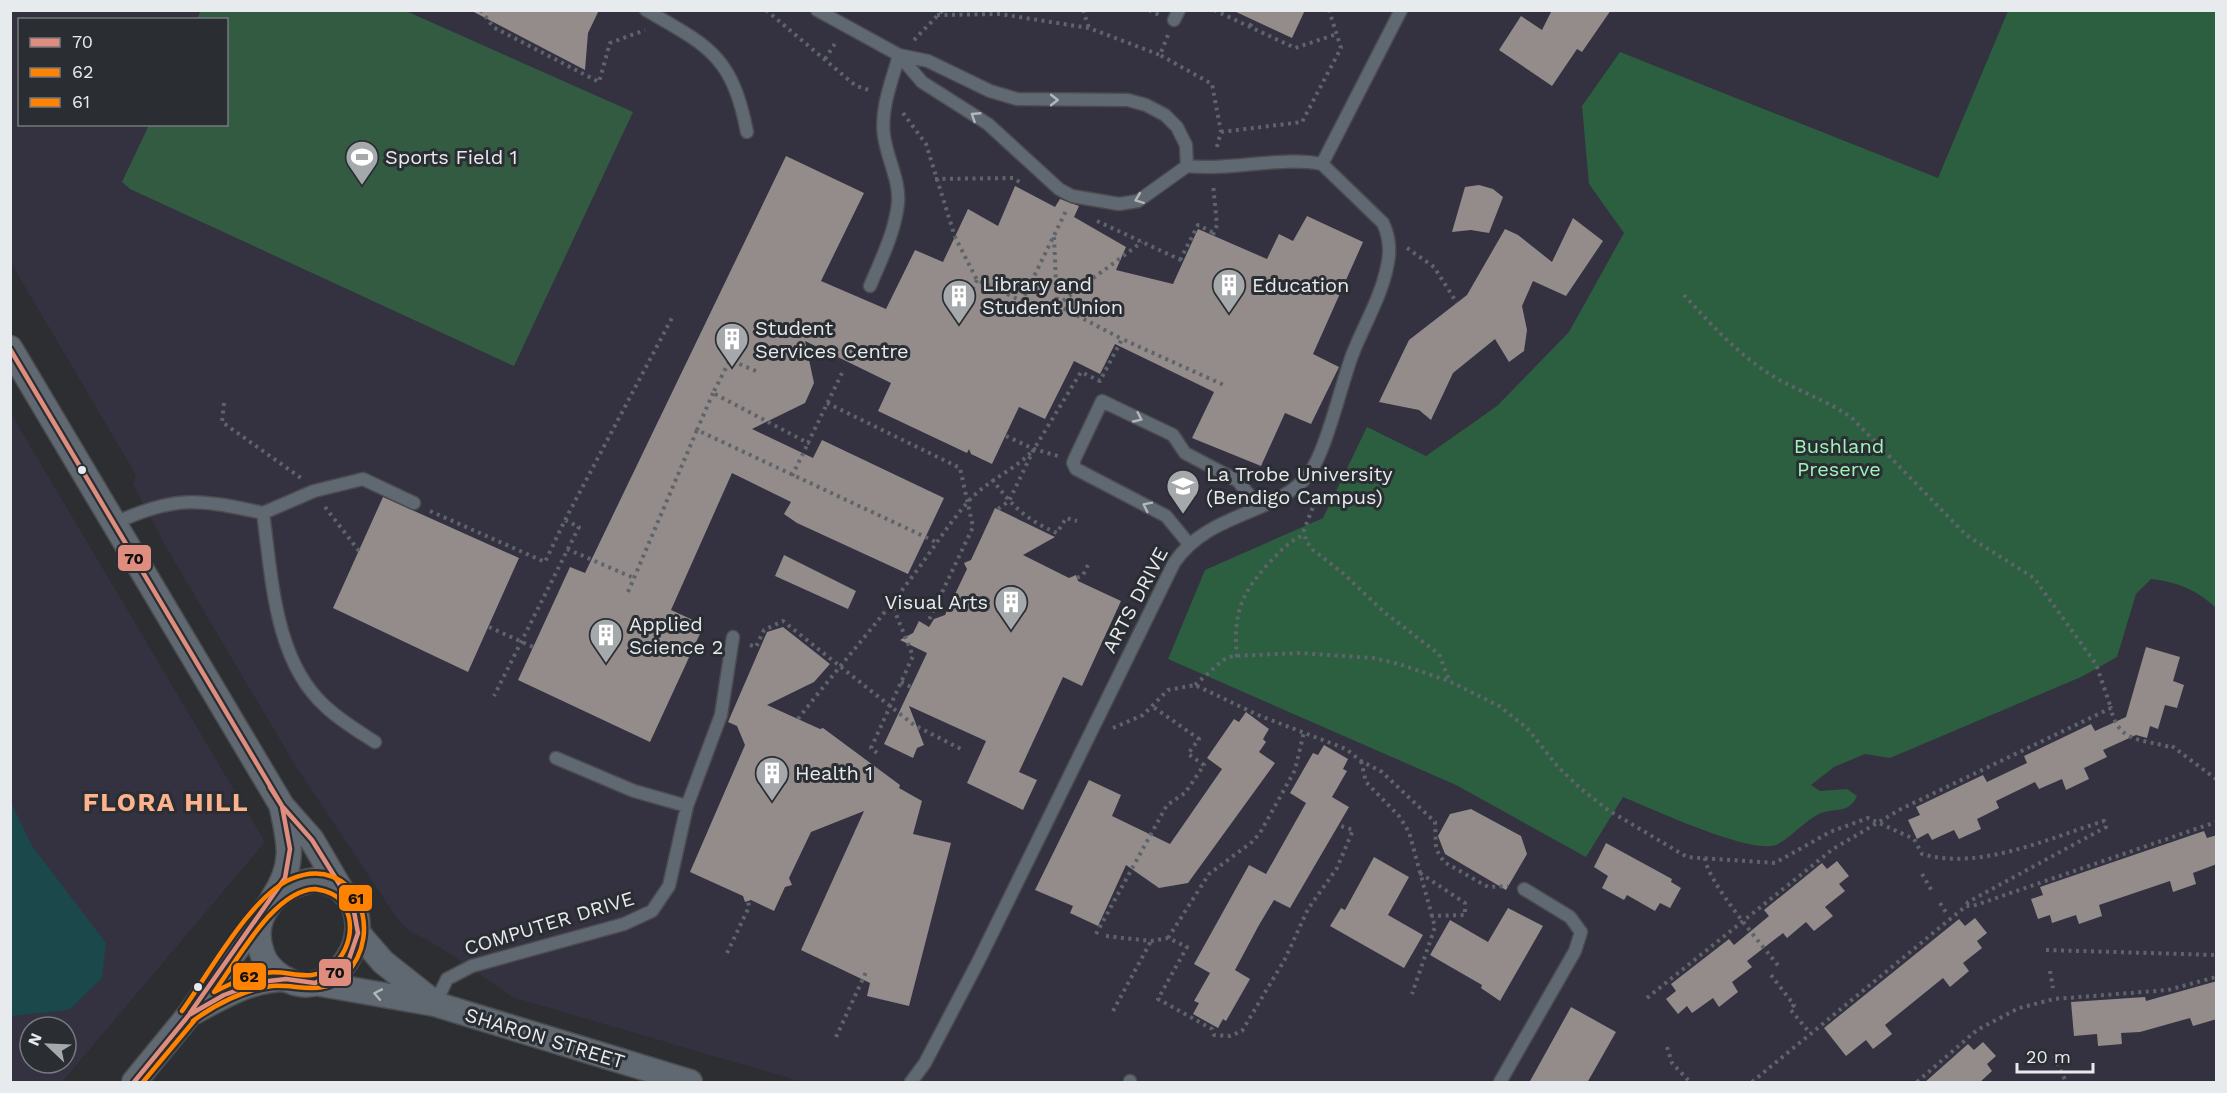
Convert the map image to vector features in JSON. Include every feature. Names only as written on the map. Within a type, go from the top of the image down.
[{"type":"street","points":[[10,348],[282,806],[312,840],[353,906],[358,933],[349,959],[340,970],[315,983],[300,983],[286,979],[273,971],[264,959],[259,944],[258,929],[267,908],[296,884],[316,880],[340,888]]},
{"type":"street","points":[[134,1083],[189,1015],[280,888],[289,863],[290,849],[282,806]]},
{"type":"street","name":"SHARON STREET","points":[[358,933],[383,962],[435,1004]]},
{"type":"street","points":[[189,1015],[224,995],[260,982],[286,979]]},
{"type":"street","name":"SHARON STREET","points":[[315,983],[435,1004],[690,1083]]},
{"type":"lane","points":[[817,10],[899,56],[922,82],[988,124],[1059,189],[1072,196],[1119,204],[1138,201],[1187,166],[1212,169],[1301,162],[1322,164],[1374,212],[1389,235]]},
{"type":"lane","points":[[646,11],[694,38],[724,66],[741,102],[747,132]]},
{"type":"lane","points":[[1322,164],[1398,12]]},
{"type":"lane","points":[[899,56],[928,61],[972,84],[1017,99],[1128,100],[1146,105],[1165,115],[1177,128],[1186,145],[1187,166]]},
{"type":"lane","points":[[870,286],[890,236],[898,203],[897,187],[884,135],[884,119],[899,56]]},
{"type":"lane","name":"ARTS DRIVE","points":[[911,1083],[926,1063],[978,962],[1174,562],[1189,544],[1223,522],[1258,506],[1306,478],[1322,450],[1341,384],[1383,282],[1390,253],[1389,235]]},
{"type":"lane","points":[[1189,544],[1167,516],[1076,469],[1073,463],[1102,401],[1168,432],[1185,453],[1238,481],[1258,506]]},
{"type":"lane","points":[[115,523],[158,505],[188,501],[213,502],[263,513],[314,491],[363,479],[414,503]]},
{"type":"lane","points":[[263,513],[279,615],[292,659],[312,692],[325,707],[375,742]]},
{"type":"lane","name":"COMPUTER DRIVE","points":[[435,1004],[447,979],[472,966],[624,924],[652,911],[666,894],[673,874],[687,806],[721,715],[733,637]]},
{"type":"lane","points":[[556,758],[634,791],[687,806]]},
{"type":"lane","points":[[1500,1083],[1575,951],[1581,932],[1570,917],[1524,889]]},
{"type":"path","points":[[482,10],[493,27],[599,82],[610,43],[651,28],[646,11]]},
{"type":"path","points":[[899,56],[943,10]]},
{"type":"path","points":[[1023,17],[1024,10]]},
{"type":"path","points":[[1083,10],[1089,28]]},
{"type":"path","points":[[1214,10],[1295,48],[1336,34]]},
{"type":"path","points":[[1221,132],[1302,122],[1341,48],[1329,10]]},
{"type":"path","points":[[937,15],[1000,14],[1089,28],[1160,55],[1212,84],[1221,132],[1212,169],[1217,225],[1213,234],[1198,225],[1182,260],[1090,217]]},
{"type":"path","points":[[1160,55],[1176,15]]},
{"type":"path","points":[[1250,26],[1252,20]]},
{"type":"path","points":[[935,179],[1013,178],[1031,188]]},
{"type":"path","points":[[955,237],[977,280],[1022,301],[1068,207],[1074,210]]},
{"type":"path","points":[[1389,235],[1434,267],[1457,303]]},
{"type":"path","points":[[1054,236],[1057,305]]},
{"type":"path","points":[[1057,305],[1142,242]]},
{"type":"path","points":[[943,300],[963,310],[977,280]]},
{"type":"path","points":[[1684,295],[1718,331],[1762,370],[1852,418],[1954,524],[2034,578],[2096,664],[2111,708],[2114,725],[2125,735],[2171,747],[2217,779]]},
{"type":"path","points":[[1057,305],[1122,339]]},
{"type":"path","points":[[414,503],[545,562],[673,316]]},
{"type":"path","points":[[628,592],[713,393],[730,360],[756,371]]},
{"type":"path","points":[[792,476],[842,374]]},
{"type":"path","points":[[713,393],[808,443]]},
{"type":"path","points":[[224,403],[222,422],[307,483],[358,551]]},
{"type":"path","points":[[827,403],[960,468],[973,527],[928,622]]},
{"type":"path","points":[[697,430],[936,542]]},
{"type":"path","points":[[1006,436],[1034,449],[1060,457]]},
{"type":"path","points":[[798,719],[968,502],[992,479],[1025,459],[1034,449]]},
{"type":"path","points":[[1237,657],[1238,611],[1248,588],[1280,550],[1304,535],[1320,487],[1306,478]]},
{"type":"path","points":[[992,479],[1024,517],[1057,533],[1066,518],[1077,521]]},
{"type":"path","points":[[998,509],[1010,501]]},
{"type":"path","points":[[494,696],[579,526],[565,520]]},
{"type":"path","points":[[1304,535],[1319,558],[1337,567],[1385,613],[1439,654],[1449,681]]},
{"type":"path","points":[[567,549],[634,578]]},
{"type":"path","points":[[1077,578],[1083,575],[1088,565]]},
{"type":"path","points":[[891,602],[913,656]]},
{"type":"path","points":[[733,637],[756,647],[764,630],[775,627],[783,621],[914,724],[961,748]]},
{"type":"path","points":[[489,627],[533,647]]},
{"type":"path","points":[[877,753],[871,748],[916,649]]},
{"type":"path","points":[[1096,720],[1115,729],[1143,716],[1168,690],[1195,685],[1223,660],[1237,657],[1299,654],[1373,658],[1449,681],[1516,718],[1568,778],[1608,810],[1687,857],[1775,863],[1830,832],[1868,819],[1914,839],[1922,854],[1946,860],[1981,858],[2104,821],[2106,827],[1968,902],[1752,1083]]},
{"type":"path","points":[[902,682],[911,687]]},
{"type":"path","points":[[1195,685],[1258,715],[1346,749],[1360,762],[1383,772],[1430,817],[1434,822],[1436,849],[1443,862],[1488,887],[1516,885],[1524,889]]},
{"type":"path","points":[[1096,934],[1167,805],[1185,793],[1204,765],[1188,754],[1199,739],[1152,706]]},
{"type":"path","points":[[1647,998],[1833,849],[1876,822],[2111,708]]},
{"type":"path","points":[[1168,938],[1209,874],[1252,842],[1260,833],[1295,770],[1304,732]]},
{"type":"path","points":[[1360,762],[1366,782],[1404,824],[1435,927],[1412,994]]},
{"type":"path","points":[[1966,906],[1973,906],[2217,822]]},
{"type":"path","points":[[1106,936],[1151,941],[1168,938],[1187,947],[1158,999],[1212,1029],[1214,1035],[1230,1036],[1242,1031],[1285,959],[1308,909],[1345,853],[1353,830],[1338,825]]},
{"type":"path","points":[[1706,858],[1707,868],[1780,968]]},
{"type":"path","points":[[1419,873],[1466,903],[1465,915],[1431,916]]},
{"type":"path","points":[[1922,874],[1932,891]]},
{"type":"path","points":[[727,953],[749,907],[748,901]]},
{"type":"path","points":[[1940,903],[1947,914]]},
{"type":"path","points":[[1113,1011],[1151,941]]},
{"type":"path","points":[[2046,950],[2217,955]]},
{"type":"path","points":[[836,1037],[867,970]]},
{"type":"path","points":[[2050,971],[2053,988]]},
{"type":"path","points":[[1771,975],[1794,1005],[1790,1009],[1810,1033]]},
{"type":"path","points":[[1917,1083],[1977,1030],[2019,1008],[2054,999],[2168,990],[2217,977]]},
{"type":"path","points":[[1667,1047],[1672,1063],[1690,1083]]},
{"type":"path","points":[[2054,1056],[2066,1083]]},
{"type":"shaded area","name":"La Trobe University (Bendigo Campus)","points":[[10,11],[2216,11],[2216,1082],[802,1082],[512,997],[449,953],[409,930],[398,920],[292,760],[166,547],[133,484],[136,475],[11,263]]},
{"type":"shaded area","points":[[10,412],[265,842],[78,1063],[78,1015],[18,1015],[18,1075],[68,1075],[62,1082],[11,1082]]},
{"type":"green space","name":"Sports Field 1","points":[[201,10],[406,11],[633,112],[514,366],[130,189],[122,182],[149,126],[228,126],[228,18],[197,18]]},
{"type":"green space","name":"Bushland Preserve","points":[[2008,11],[2216,11],[2216,608],[2202,596],[2186,588],[2170,582],[2151,579],[2136,594],[2117,657],[2081,677],[1890,758],[1865,754],[1834,767],[1811,785],[1820,791],[1847,789],[1857,796],[1854,802],[1845,808],[1819,814],[1778,844],[1766,846],[1748,844],[1726,838],[1623,797],[1586,857],[1456,785],[1168,659],[1205,570],[1323,518],[1367,427],[1426,456],[1497,406],[1569,332],[1624,233],[1589,184],[1582,106],[1620,52],[1938,178]]},
{"type":"water","points":[[10,800],[32,846],[106,943],[102,978],[69,1010],[11,1016]]},
{"type":"building","points":[[470,10],[599,10],[588,33],[585,70]]},
{"type":"building","points":[[1232,10],[1305,10],[1292,38]]},
{"type":"building","points":[[1552,10],[1611,10],[1582,52],[1577,49],[1552,86],[1499,50],[1521,16],[1542,30]]},
{"type":"building","points":[[786,156],[864,193],[821,281],[886,309],[915,250],[943,262],[968,209],[998,226],[1015,186],[1055,207],[1060,199],[1079,206],[1074,217],[1126,247],[1116,270],[1173,284],[1198,229],[1267,259],[1279,234],[1293,241],[1307,216],[1363,242],[1313,354],[1339,367],[1311,424],[1285,413],[1261,466],[1192,438],[1214,392],[1115,344],[1100,374],[1074,361],[1045,419],[1019,407],[992,464],[971,454],[969,449],[967,453],[878,411],[891,383],[805,341],[814,383],[805,403],[752,429],[813,458],[822,440],[944,498],[908,574],[797,523],[784,514],[791,502],[732,473],[671,610],[704,625],[650,742],[518,680],[570,567],[585,573]]},
{"type":"building","points":[[1479,185],[1493,189],[1503,197],[1489,233],[1471,230],[1452,232],[1465,187]]},
{"type":"building","points":[[1573,218],[1603,241],[1566,296],[1533,281],[1522,306],[1527,330],[1524,351],[1509,362],[1495,339],[1453,373],[1431,420],[1419,410],[1379,402],[1409,340],[1467,295],[1505,229],[1518,235],[1552,262]]},
{"type":"building","points":[[383,497],[519,558],[468,672],[333,608]]},
{"type":"building","name":"Visual Arts","points":[[995,508],[1055,537],[1023,555],[1069,578],[1076,575],[1078,581],[1121,601],[1082,686],[1063,677],[1019,772],[1037,780],[1023,810],[967,783],[986,741],[909,706],[924,745],[917,748],[913,758],[884,744],[927,653],[900,640],[913,633],[919,621],[929,627],[934,619],[945,615],[967,569],[964,563],[971,560]]},
{"type":"building","points":[[784,555],[856,591],[848,609],[775,576]]},
{"type":"building","points":[[783,627],[830,664],[814,682],[767,705],[820,729],[823,728],[900,785],[899,788],[922,801],[913,834],[951,843],[909,1006],[867,996],[870,983],[801,950],[864,811],[811,832],[789,878],[792,885],[785,887],[774,911],[751,900],[745,902],[743,896],[690,872],[745,745],[737,726],[728,722],[767,632]]},
{"type":"building","points":[[2146,647],[2180,657],[2173,681],[2184,685],[2177,708],[2165,705],[2158,729],[2150,726],[2147,738],[2136,735],[2103,750],[2107,757],[2084,768],[2089,779],[2066,790],[2062,779],[2039,789],[2035,782],[1996,801],[1999,808],[1977,819],[1981,829],[1959,839],[1954,830],[1932,840],[1928,833],[1917,839],[1908,820],[1920,815],[1916,807],[1983,775],[1987,782],[2027,763],[2024,756],[2091,724],[2095,731],[2126,717]]},
{"type":"building","points":[[1246,712],[1269,729],[1263,739],[1266,742],[1259,752],[1275,763],[1188,883],[1159,888],[1126,865],[1098,926],[1070,913],[1073,906],[1035,890],[1089,780],[1121,795],[1112,816],[1170,844],[1222,769],[1207,758],[1234,719],[1239,722]]},
{"type":"building","points":[[1324,745],[1348,759],[1343,769],[1347,771],[1332,797],[1349,807],[1290,908],[1274,900],[1259,925],[1235,970],[1250,979],[1226,1021],[1223,1019],[1218,1028],[1193,1014],[1199,1003],[1194,1001],[1210,973],[1194,964],[1249,865],[1266,874],[1306,803],[1290,793],[1313,753],[1318,755]]},
{"type":"building","points":[[1471,809],[1521,836],[1527,854],[1506,890],[1445,854],[1438,836],[1450,814]]},
{"type":"building","points":[[2204,831],[2207,838],[2217,835],[2217,864],[2193,873],[2196,884],[2173,892],[2170,881],[2099,905],[2102,916],[2079,924],[2076,915],[2052,923],[2050,915],[2038,919],[2031,899],[2043,895],[2040,887]]},
{"type":"building","points":[[1606,843],[1672,879],[1671,882],[1681,888],[1670,908],[1660,903],[1655,911],[1627,895],[1624,900],[1602,888],[1608,876],[1594,867]]},
{"type":"building","points":[[1374,857],[1409,877],[1388,915],[1423,935],[1404,968],[1330,926],[1341,908],[1345,910]]},
{"type":"building","points":[[1837,861],[1849,876],[1839,884],[1845,891],[1825,907],[1833,916],[1814,931],[1806,922],[1787,938],[1783,933],[1747,961],[1752,967],[1732,982],[1738,992],[1719,1007],[1713,998],[1692,1013],[1687,1006],[1678,1014],[1666,999],[1676,991],[1671,984],[1729,939],[1734,945],[1769,916],[1764,910],[1822,863],[1827,869]]},
{"type":"building","points":[[1508,908],[1543,926],[1500,1001],[1481,988],[1482,985],[1430,955],[1450,920],[1488,942]]},
{"type":"building","points":[[1975,918],[1987,933],[1977,941],[1982,948],[1963,963],[1969,971],[1950,987],[1943,978],[1885,1025],[1892,1034],[1873,1049],[1866,1040],[1846,1056],[1824,1028],[1959,919],[1965,926]]},
{"type":"building","points":[[2217,981],[2217,1019],[2193,1026],[2190,1018],[2140,1032],[2121,1033],[2122,1044],[2098,1046],[2097,1034],[2074,1036],[2071,1002],[2145,997],[2146,1001]]},
{"type":"building","points":[[1571,1007],[1616,1032],[1587,1083],[1529,1083]]},
{"type":"building","points":[[1983,1042],[1996,1056],[1987,1064],[1992,1071],[1979,1083],[1924,1083],[1968,1044],[1974,1050]]},
{"type":"transit line","name":"70","points":[[10,349],[282,806],[312,840],[353,906],[358,933],[349,959],[340,970],[315,983],[286,979],[260,982],[224,995],[189,1015],[134,1082]]},
{"type":"transit line","name":"70","points":[[190,1013],[285,878],[290,849],[282,806],[270,787]]},
{"type":"transit line","name":"61","points":[[182,1011],[231,938],[276,888],[291,879],[313,874],[332,877],[347,886],[358,901],[363,919],[363,938],[357,958],[345,975],[337,982],[320,988],[272,986],[251,990],[210,1009],[193,1021]]},
{"type":"transit line","name":"62","points":[[315,889],[329,892],[336,897],[343,903],[349,917],[349,939],[339,959],[323,972],[312,975],[277,972],[259,974],[239,980],[214,992],[245,946],[271,914],[285,901],[300,892],[315,889]]},
{"type":"transit line","name":"62","points":[[143,1082],[194,1021]]},
{"type":"place","name":"Sports Field 1","points":[[362,186]]},
{"type":"place","name":"Education","points":[[1229,314]]},
{"type":"place","name":"Library and Student Union","points":[[959,325]]},
{"type":"place","name":"Student Services Centre","points":[[732,368]]},
{"type":"place","name":"La Trobe University (Bendigo Campus)","points":[[1183,515]]},
{"type":"place","name":"Visual Arts","points":[[1011,631]]},
{"type":"place","name":"Applied Science 2","points":[[606,664]]},
{"type":"place","name":"Health 1","points":[[772,802]]},
{"type":"district","name":"FLORA HILL","points":[[166,802]]}]
